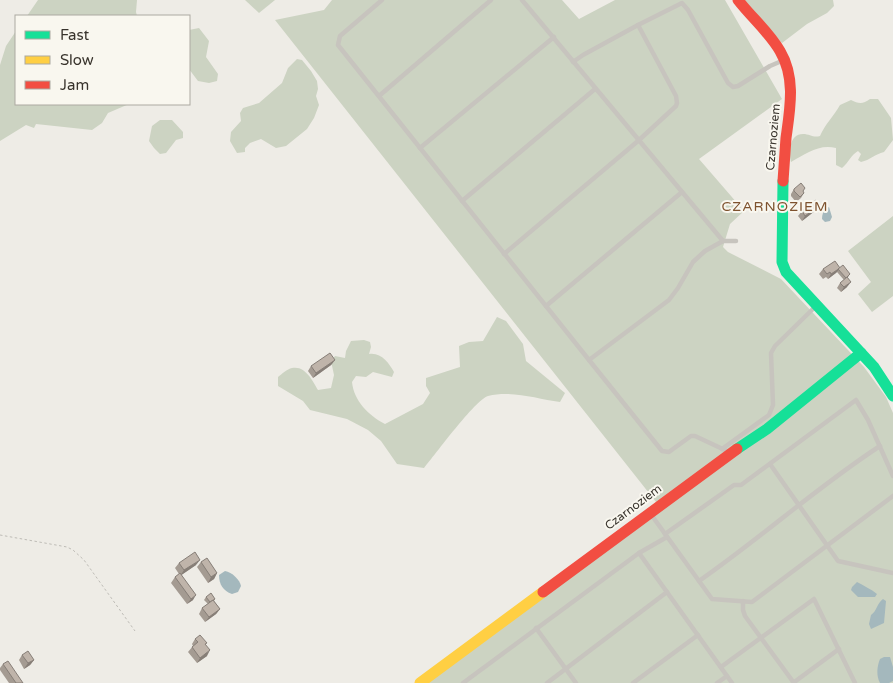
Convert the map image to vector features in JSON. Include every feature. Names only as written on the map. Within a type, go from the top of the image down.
[{"type":"street","name":"Czarnoziem","points":[[738,0],[745,10],[771,36],[785,60],[789,72],[790,106],[785,150],[782,262],[786,272],[874,367],[893,396]]},
{"type":"street","name":"Czarnoziem","points":[[420,683],[649,512],[727,450],[749,442],[861,353]]},
{"type":"lane","points":[[382,0],[340,36],[338,45],[662,451],[669,452],[691,436],[727,450],[769,415],[774,405],[771,353],[775,346],[816,306]]},
{"type":"lane","points":[[379,96],[491,0]]},
{"type":"lane","points":[[522,0],[723,241]]},
{"type":"lane","points":[[573,62],[679,4],[684,4],[688,10],[728,84],[734,87],[738,86],[770,66],[785,60]]},
{"type":"lane","points":[[504,254],[638,141],[676,106],[677,100],[638,25]]},
{"type":"lane","points":[[420,148],[554,38]]},
{"type":"lane","points":[[462,201],[595,89]]},
{"type":"lane","points":[[546,306],[682,192]]},
{"type":"lane","points":[[589,360],[668,300],[678,288],[693,262],[705,251],[723,241],[736,242]]},
{"type":"lane","points":[[463,683],[639,552],[666,536],[734,484],[741,485],[856,400],[868,420],[893,476]]},
{"type":"lane","points":[[699,581],[733,557],[857,460],[880,446]]},
{"type":"lane","points":[[770,464],[838,561],[893,573]]},
{"type":"lane","points":[[649,512],[712,599],[752,602],[893,496]]},
{"type":"lane","points":[[639,552],[732,683]]},
{"type":"lane","points":[[548,683],[667,592]]},
{"type":"lane","points":[[720,667],[814,599],[855,683]]},
{"type":"lane","points":[[743,601],[745,616],[793,683],[839,649]]},
{"type":"lane","points":[[536,628],[576,683]]},
{"type":"lane","points":[[633,683],[698,635]]},
{"type":"lane","points":[[717,683],[727,676]]},
{"type":"path","points":[[0,535],[67,547],[73,550],[84,560],[135,631]]},
{"type":"green space","points":[[38,0],[137,0],[137,15],[28,15]]},
{"type":"green space","points":[[245,0],[275,0],[259,13]]},
{"type":"green space","points":[[332,0],[562,0],[579,19],[615,0],[725,0],[782,99],[699,159],[744,211],[730,224],[723,247],[728,252],[781,279],[864,367],[886,397],[893,413],[893,683],[425,683],[660,507],[275,20],[324,10]]},
{"type":"green space","points":[[743,0],[833,0],[834,6],[827,13],[807,24],[782,43]]},
{"type":"green space","points":[[199,28],[209,41],[206,57],[218,74],[217,81],[209,83],[198,81],[190,70],[190,30]]},
{"type":"green space","points":[[15,32],[15,105],[127,105],[108,113],[102,123],[92,130],[36,124],[34,128],[26,125],[0,141],[0,65],[6,46]]},
{"type":"green space","points":[[297,59],[302,60],[317,81],[318,89],[316,96],[319,105],[307,129],[286,146],[276,148],[261,139],[250,143],[245,148],[245,152],[237,153],[230,141],[231,132],[241,121],[240,113],[243,108],[259,103],[282,83],[288,68]]},
{"type":"green space","points":[[870,99],[878,99],[891,118],[893,140],[884,152],[861,162],[858,160],[861,154],[858,151],[842,168],[836,165],[836,148],[823,147],[812,150],[791,162],[790,149],[795,137],[803,134],[815,137],[820,136],[840,105],[851,100],[861,103]]},
{"type":"green space","points":[[160,120],[172,120],[183,132],[183,138],[176,140],[166,153],[160,154],[149,141],[152,126]]},
{"type":"green space","points":[[893,216],[893,296],[872,312],[858,294],[871,282],[848,251]]},
{"type":"green space","points":[[497,317],[506,321],[523,344],[526,361],[565,393],[560,402],[515,394],[488,396],[465,417],[424,468],[397,464],[381,441],[368,430],[347,419],[310,410],[303,401],[278,386],[278,377],[288,369],[297,368],[308,374],[318,390],[331,388],[334,375],[331,361],[335,356],[345,358],[351,341],[364,340],[370,342],[369,354],[381,356],[394,372],[392,377],[373,372],[366,377],[356,376],[352,382],[353,389],[363,407],[385,424],[423,404],[430,393],[426,386],[426,378],[460,367],[459,346],[469,342],[483,341]]},
{"type":"shaded area","points":[[829,207],[832,217],[830,221],[825,222],[822,219],[822,215]]},
{"type":"shaded area","points":[[225,571],[239,581],[241,586],[238,592],[232,594],[222,587],[219,575]]},
{"type":"shaded area","points":[[857,582],[877,594],[875,597],[858,597],[851,590]]},
{"type":"shaded area","points":[[883,599],[886,601],[884,623],[871,629],[869,624],[871,615]]},
{"type":"shaded area","points":[[884,657],[890,657],[893,667],[893,681],[889,683],[880,683],[878,677],[879,662]]},
{"type":"building","points":[[801,183],[805,188],[804,193],[800,197],[794,189]]},
{"type":"building","points":[[816,200],[820,205],[805,216],[802,211]]},
{"type":"building","points":[[835,261],[840,268],[831,274],[830,272],[827,274],[823,269]]},
{"type":"building","points":[[843,265],[850,274],[846,278],[838,269]]},
{"type":"building","points":[[847,277],[851,282],[844,287],[840,283]]},
{"type":"building","points":[[330,353],[335,360],[316,373],[311,366]]},
{"type":"building","points":[[195,552],[200,560],[184,570],[179,563]]},
{"type":"building","points":[[207,558],[217,573],[211,577],[201,562]]},
{"type":"building","points":[[180,573],[196,595],[191,599],[175,577]]},
{"type":"building","points":[[211,593],[215,599],[210,602],[206,597]]},
{"type":"building","points":[[213,600],[220,609],[209,617],[202,608]]},
{"type":"building","points":[[200,635],[210,650],[200,658],[192,647],[198,642],[195,639]]},
{"type":"building","points":[[28,651],[34,660],[28,663],[22,655]]},
{"type":"building","points":[[8,661],[23,683],[16,683],[3,664]]},
{"type":"traffic: fast","points":[[783,181],[782,262],[786,272],[874,367],[893,396]]},
{"type":"traffic: fast","points":[[737,449],[767,429],[861,353]]},
{"type":"traffic: slow","points":[[420,683],[543,592]]},
{"type":"traffic: jam","points":[[738,0],[776,44],[785,61],[788,72],[790,105],[783,181]]},
{"type":"traffic: jam","points":[[543,592],[737,449]]},
{"type":"district","name":"CZARNOZIEM","points":[[775,206]]}]
